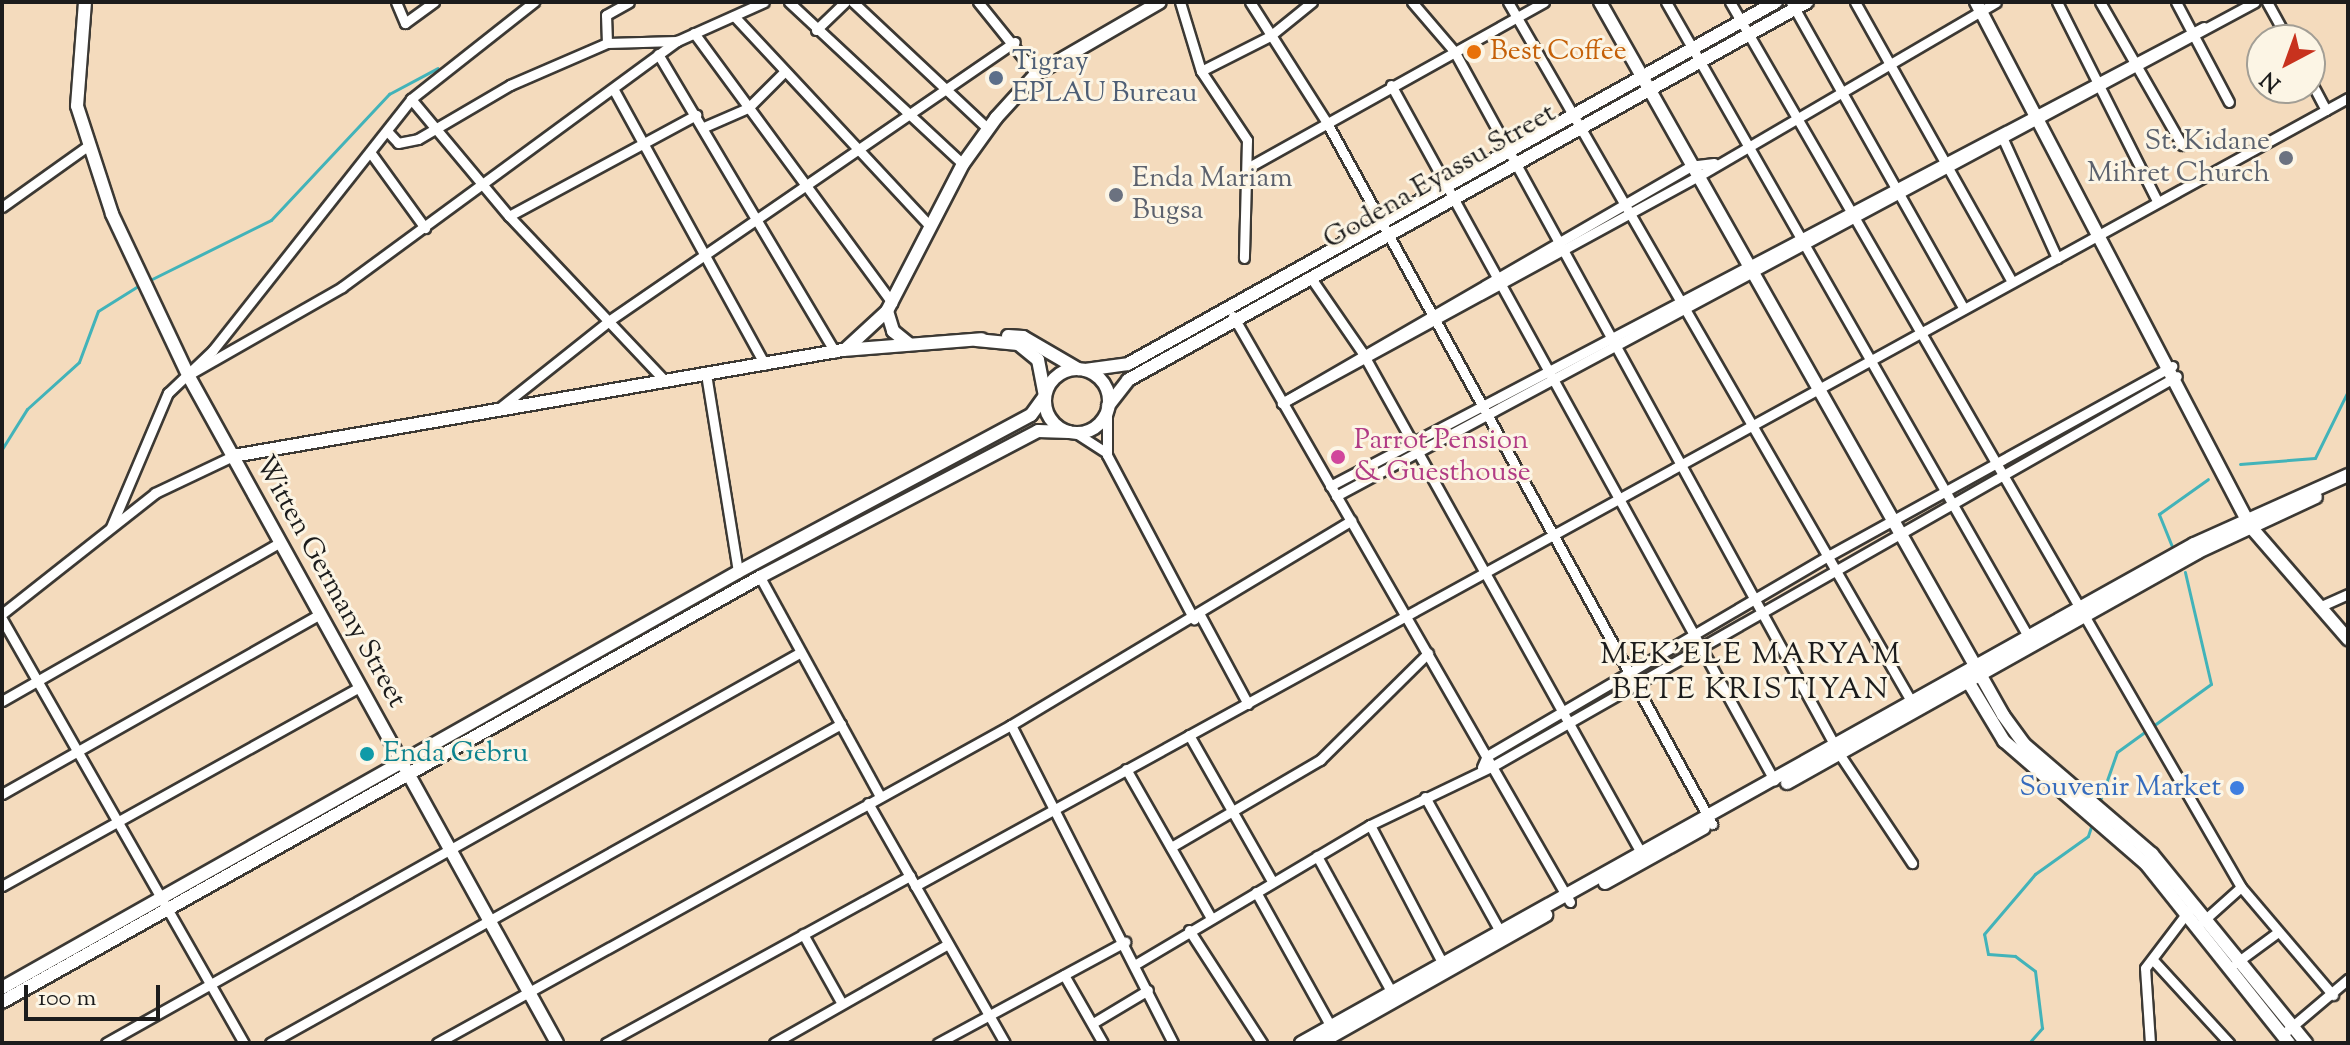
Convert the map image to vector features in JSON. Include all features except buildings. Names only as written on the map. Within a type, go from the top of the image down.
[{"type":"street","name":"Witten Germany Street","points":[[85,2],[76,90],[86,147],[130,253],[188,375],[557,1043]]},
{"type":"street","points":[[396,2],[405,23],[434,2]]},
{"type":"street","points":[[111,527],[161,402],[188,375],[411,99],[534,2]]},
{"type":"street","points":[[607,43],[606,15],[629,2]]},
{"type":"street","points":[[188,375],[298,315],[615,92],[677,41],[764,2]]},
{"type":"street","points":[[789,2],[963,164]]},
{"type":"street","points":[[816,30],[845,2]]},
{"type":"street","points":[[853,2],[950,89],[987,128]]},
{"type":"street","points":[[978,2],[1015,42],[1036,74]]},
{"type":"street","points":[[839,351],[889,307],[963,164],[987,128],[1036,74],[1160,2]]},
{"type":"street","points":[[1180,2],[1201,71],[1247,140],[1249,167],[1244,258]]},
{"type":"street","points":[[1250,2],[1327,123],[1710,821]]},
{"type":"street","points":[[1201,71],[1270,36],[1312,2]]},
{"type":"street","points":[[1412,2],[1454,51],[1838,750],[1912,863]]},
{"type":"street","points":[[1508,2],[1915,707]]},
{"type":"street","points":[[1249,167],[1544,2]]},
{"type":"street","points":[[1600,2],[1960,651],[2004,741],[2083,809],[2110,823],[2152,854],[2188,911],[2231,966],[2288,1035],[2306,1043]]},
{"type":"street","points":[[1666,2],[2029,638]]},
{"type":"street","points":[[1730,2],[2241,887],[2333,995]]},
{"type":"street","name":"Godena Eyassu Street","points":[[1082,370],[1121,368],[1228,307],[1383,229],[1695,53],[1776,2]]},
{"type":"street","name":"Godena Eyassu Street","points":[[1695,53],[1748,34],[1792,6],[1807,2]]},
{"type":"street","points":[[1855,2],[2012,282]]},
{"type":"street","points":[[1283,403],[1362,352],[1558,241],[1624,204],[1714,163],[1890,63],[1979,6],[1996,2]]},
{"type":"street","points":[[2057,2],[2102,81],[2156,199]]},
{"type":"street","points":[[2100,2],[2182,145]]},
{"type":"street","points":[[2176,2],[2229,102]]},
{"type":"street","points":[[1333,491],[2255,2]]},
{"type":"street","points":[[2267,2],[2279,24]]},
{"type":"street","points":[[1792,6],[1964,309]]},
{"type":"street","points":[[1979,6],[2103,233],[2248,523],[2348,639]]},
{"type":"street","points":[[734,16],[783,73],[930,226]]},
{"type":"street","points":[[694,33],[807,187],[889,307],[893,331],[909,344]]},
{"type":"street","points":[[387,131],[398,143],[433,130],[510,85],[607,43],[677,41]]},
{"type":"street","points":[[496,411],[610,320],[759,222],[1015,42]]},
{"type":"street","points":[[658,54],[839,351]]},
{"type":"street","points":[[704,127],[748,108],[783,73]]},
{"type":"street","points":[[1391,85],[1498,288],[1774,780]]},
{"type":"street","points":[[615,92],[765,365]]},
{"type":"street","points":[[915,886],[2103,233],[2156,199],[2348,98]]},
{"type":"street","points":[[411,99],[433,130],[509,216],[666,382]]},
{"type":"street","points":[[2323,104],[2326,110]]},
{"type":"street","points":[[509,216],[696,115]]},
{"type":"street","points":[[1946,164],[2003,139],[2038,115]]},
{"type":"street","points":[[2003,139],[2057,258]]},
{"type":"street","points":[[2,207],[86,147]]},
{"type":"street","points":[[370,152],[425,228]]},
{"type":"street","points":[[1283,403],[1368,362],[1630,215],[1694,171]]},
{"type":"street","name":"Godena Eyassu Street","points":[[1108,409],[1121,384],[1311,278],[1383,229]]},
{"type":"street","points":[[1311,278],[1368,362],[1643,857]]},
{"type":"street","points":[[1228,307],[1487,756],[1487,766],[1568,899]]},
{"type":"street","points":[[244,1043],[2,616],[155,493],[233,456],[839,351],[1023,337],[1082,370],[1105,387],[1107,455]]},
{"type":"street","points":[[976,340],[1006,341],[1034,355],[1049,416],[1107,455],[1248,704]]},
{"type":"street","points":[[405,768],[583,659],[738,572],[1025,420],[1059,375],[1082,370]]},
{"type":"street","points":[[1136,964],[1210,916],[1370,825],[1569,722],[1838,569],[1947,494],[1997,465],[2174,371]]},
{"type":"street","points":[[1487,756],[1756,602],[1830,555],[1894,531],[1952,504],[2174,371]]},
{"type":"street","points":[[706,374],[738,572]]},
{"type":"street","points":[[2,1002],[49,968],[164,903],[405,768],[590,672],[760,577],[1038,431],[1072,432],[1095,428],[1108,409]]},
{"type":"street","points":[[1301,1043],[1334,1030],[1973,676],[2196,548],[2348,475]]},
{"type":"street","points":[[2248,523],[2348,483]]},
{"type":"street","points":[[881,496],[889,511]]},
{"type":"street","points":[[437,1043],[1011,725],[1197,617],[1351,521]]},
{"type":"street","points":[[2,701],[281,542]]},
{"type":"street","points":[[760,577],[880,796]]},
{"type":"street","points":[[2319,607],[2348,594]]},
{"type":"street","points":[[1973,676],[2029,638],[2082,613]]},
{"type":"street","points":[[2,794],[320,614]]},
{"type":"street","points":[[106,1043],[801,652]]},
{"type":"street","points":[[1171,847],[1231,809],[1320,760],[1428,653]]},
{"type":"street","points":[[583,659],[590,672]]},
{"type":"street","points":[[1973,676],[2024,744],[2089,796],[2110,823]]},
{"type":"street","points":[[2,886],[360,687]]},
{"type":"street","points":[[270,1043],[841,724]]},
{"type":"street","points":[[1011,725],[1125,942],[1173,1043]]},
{"type":"street","points":[[1189,735],[1272,881]]},
{"type":"street","points":[[1710,821],[1774,780],[1838,750]]},
{"type":"street","points":[[1126,769],[1210,916]]},
{"type":"street","points":[[1425,797],[1500,931]]},
{"type":"street","points":[[868,803],[1005,1043]]},
{"type":"street","points":[[1370,825],[1445,968]]},
{"type":"street","points":[[1317,856],[1392,993]]},
{"type":"street","points":[[606,1043],[910,876]]},
{"type":"street","points":[[2202,922],[2241,887]]},
{"type":"street","points":[[1256,892],[1334,1030]]},
{"type":"street","points":[[1320,1043],[1334,1030],[1392,993],[1445,968],[1500,931],[1568,899]]},
{"type":"street","points":[[2188,911],[2202,922],[2231,966]]},
{"type":"street","points":[[2150,1043],[2143,977],[2188,911]]},
{"type":"street","points":[[1189,930],[1262,1043]]},
{"type":"street","points":[[2231,966],[2278,932]]},
{"type":"street","points":[[803,934],[841,1002]]},
{"type":"street","points":[[938,1043],[1125,942]]},
{"type":"street","points":[[774,1043],[841,1002],[948,944]]},
{"type":"street","points":[[2153,960],[2229,1043]]},
{"type":"street","points":[[2,988],[49,968]]},
{"type":"street","points":[[1064,975],[1103,1043]]},
{"type":"street","points":[[2288,1035],[2348,979]]},
{"type":"street","points":[[1093,1023],[1148,990]]},
{"type":"street","points":[[794,1031],[800,1043]]},
{"type":"waterway","points":[[148,281],[271,220],[389,94],[438,68]]},
{"type":"waterway","points":[[2,449],[27,409],[79,362],[98,311],[141,284]]},
{"type":"waterway","points":[[2240,464],[2315,458],[2348,391]]},
{"type":"waterway","points":[[2173,549],[2159,514],[2208,479]]},
{"type":"waterway","points":[[2099,803],[2117,752],[2211,684],[2185,572]]},
{"type":"waterway","points":[[2029,1043],[2042,1028],[2035,971],[2015,956],[1988,954],[1984,934],[2035,874],[2088,836],[2093,821]]},
{"type":"place","name":"Best Coffee","points":[[1474,52]]},
{"type":"place","name":"Tigray EPLAU Bureau","points":[[996,78]]},
{"type":"place","name":"St. Kidane Mihret Church","points":[[2286,158]]},
{"type":"place","name":"Enda Mariam Bugsa","points":[[1116,195]]},
{"type":"place","name":"Parrot Pension & Guesthouse","points":[[1338,457]]},
{"type":"place","name":"Enda Gebru","points":[[367,754]]},
{"type":"place","name":"Souvenir Market","points":[[2237,788]]},
{"type":"district","name":"MEK'ELE MARYAM BETE KRISTIYAN","points":[[1751,673]]}]
